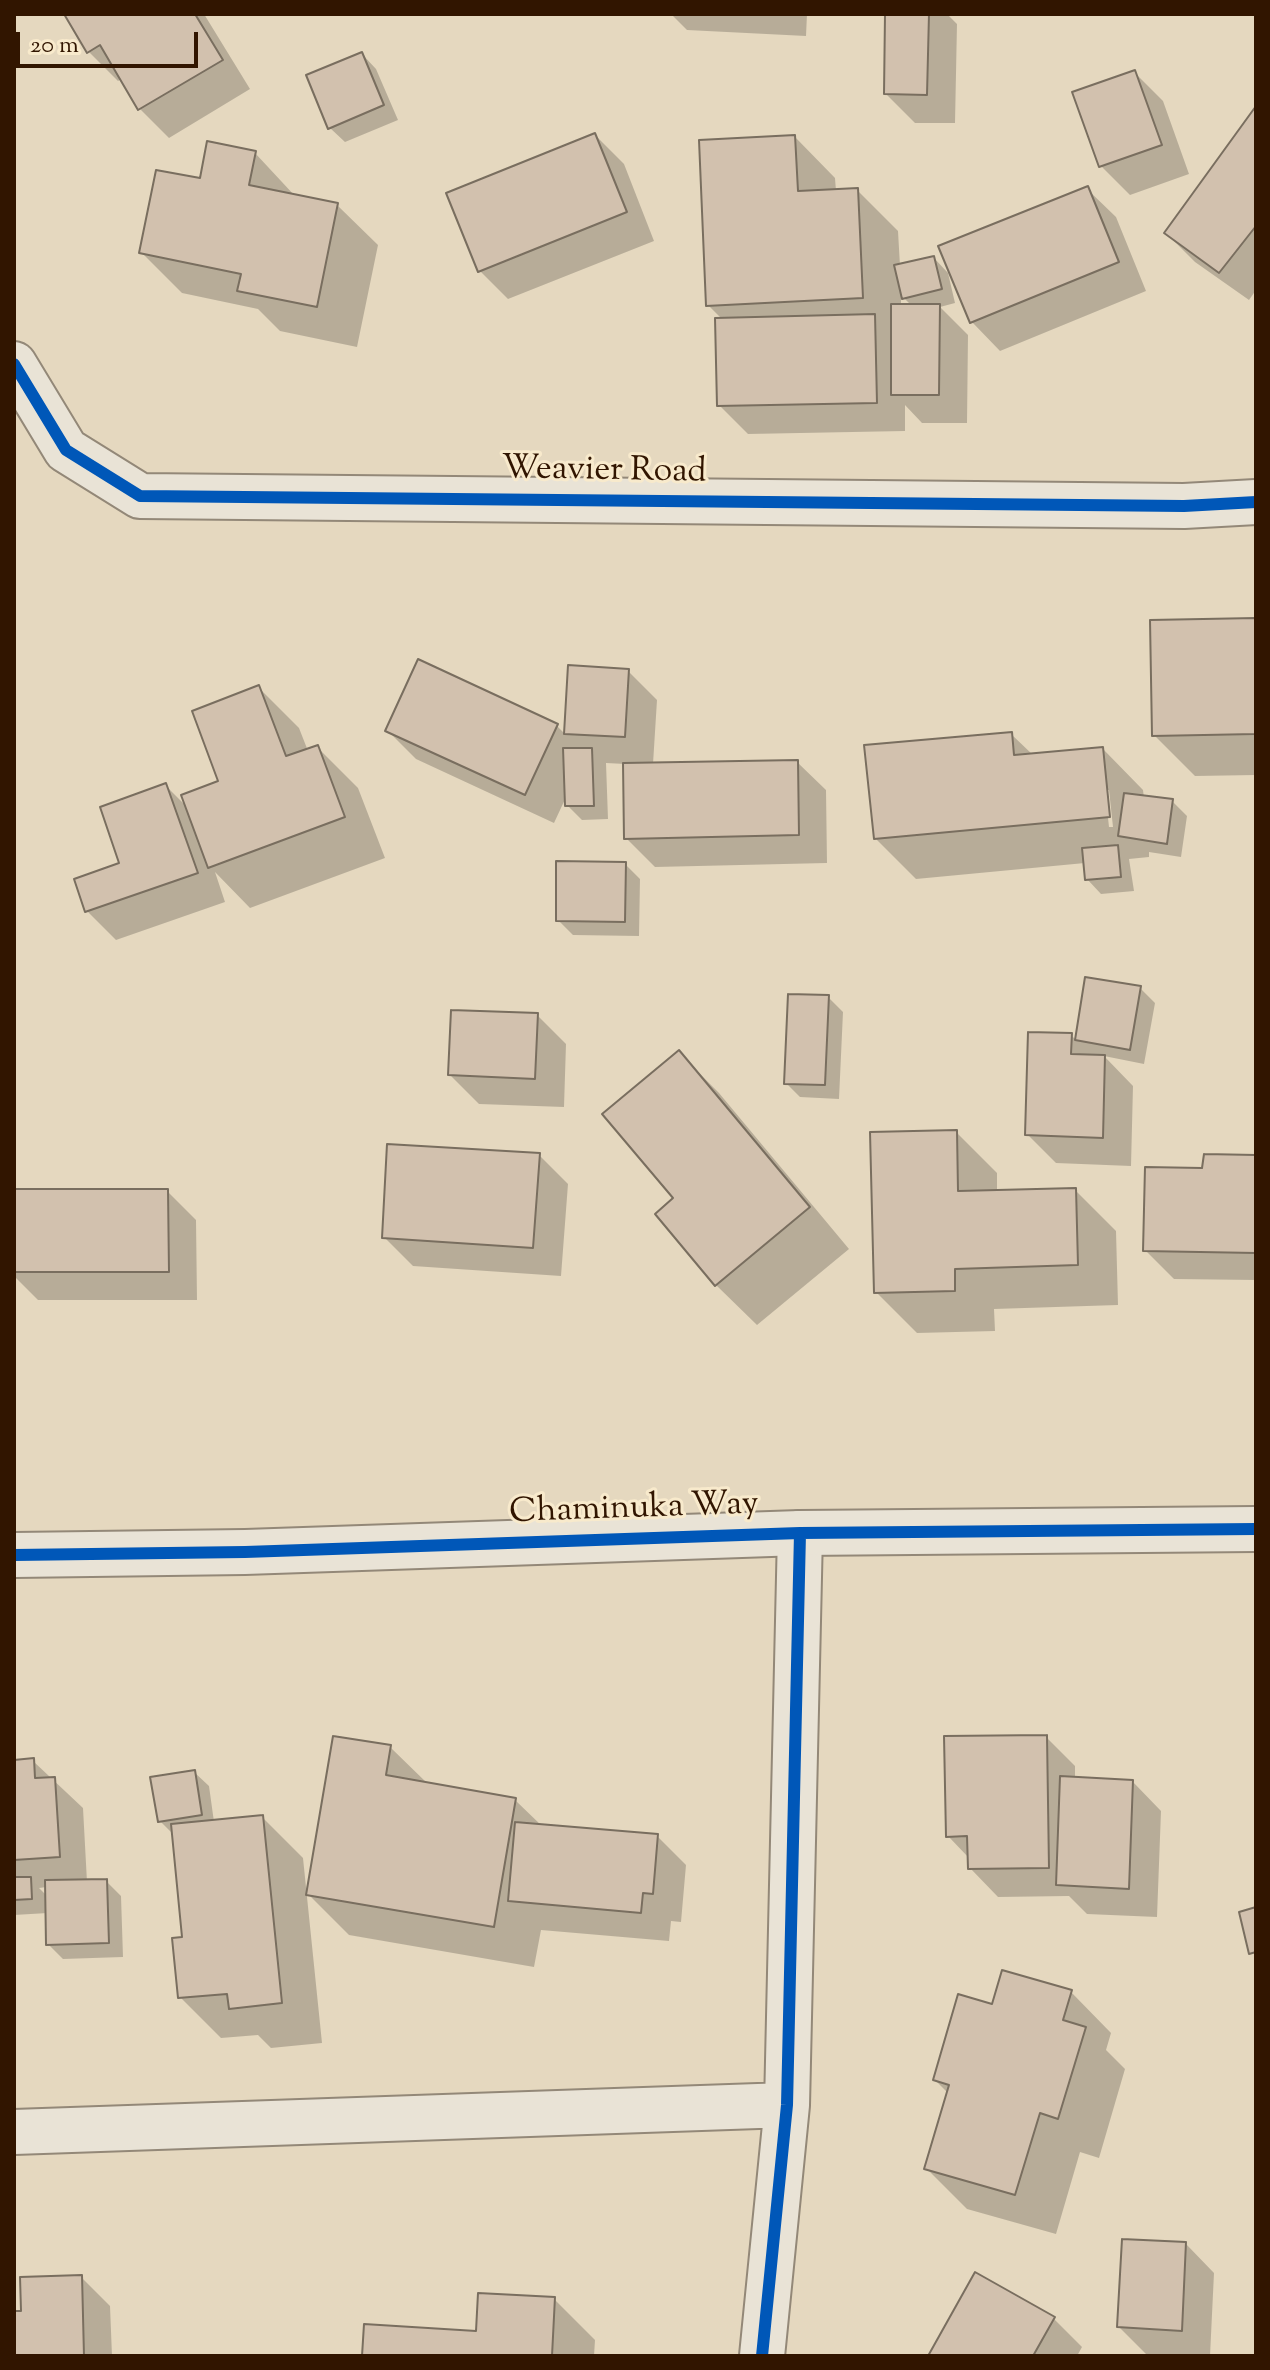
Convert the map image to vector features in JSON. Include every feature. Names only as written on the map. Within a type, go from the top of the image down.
[{"type":"street","name":"Weavier Road","points":[[14,364],[66,450],[140,496],[1169,506],[1256,502]]},
{"type":"street","name":"Chaminuka Way","points":[[14,1555],[245,1552],[800,1533],[1256,1529]]},
{"type":"street","points":[[762,2356],[787,2105],[800,1533]]},
{"type":"street","points":[[14,2132],[787,2105]]},
{"type":"building","points":[[64,14],[195,14],[223,60],[138,110],[100,45],[87,53]]},
{"type":"building","points":[[885,14],[929,14],[927,95],[884,94]]},
{"type":"building","points":[[362,52],[384,105],[328,129],[306,75]]},
{"type":"building","points":[[1135,70],[1162,145],[1099,167],[1072,92]]},
{"type":"building","points":[[1256,106],[1256,226],[1219,273],[1164,233]]},
{"type":"building","points":[[595,133],[627,212],[478,272],[446,193]]},
{"type":"building","points":[[795,135],[798,191],[858,188],[863,298],[706,306],[699,140]]},
{"type":"building","points":[[207,141],[256,151],[249,185],[338,203],[317,307],[237,291],[241,274],[139,253],[156,170],[200,178]]},
{"type":"building","points":[[1088,186],[1119,262],[970,323],[938,246]]},
{"type":"building","points":[[934,256],[942,289],[902,299],[894,265]]},
{"type":"building","points":[[891,304],[940,304],[939,395],[891,395]]},
{"type":"building","points":[[875,314],[877,403],[717,406],[715,318]]},
{"type":"building","points":[[1256,618],[1256,734],[1152,736],[1150,620]]},
{"type":"building","points":[[418,659],[558,724],[525,795],[385,731]]},
{"type":"building","points":[[568,665],[629,669],[625,737],[564,734]]},
{"type":"building","points":[[259,685],[286,756],[318,745],[345,817],[208,868],[181,795],[218,781],[192,711]]},
{"type":"building","points":[[1012,732],[1014,755],[1103,747],[1110,817],[874,839],[864,745]]},
{"type":"building","points":[[563,748],[592,748],[594,806],[565,806]]},
{"type":"building","points":[[798,760],[799,835],[624,839],[623,763]]},
{"type":"building","points":[[166,783],[198,873],[85,912],[74,879],[119,863],[100,807]]},
{"type":"building","points":[[1124,793],[1173,799],[1167,844],[1118,836]]},
{"type":"building","points":[[1118,845],[1121,877],[1085,880],[1082,848]]},
{"type":"building","points":[[556,861],[626,862],[625,922],[556,921]]},
{"type":"building","points":[[1085,977],[1141,986],[1130,1050],[1075,1040]]},
{"type":"building","points":[[788,994],[829,995],[825,1085],[784,1084]]},
{"type":"building","points":[[451,1010],[538,1013],[535,1079],[448,1075]]},
{"type":"building","points":[[1028,1032],[1072,1033],[1071,1054],[1105,1055],[1103,1138],[1025,1135]]},
{"type":"building","points":[[679,1050],[810,1207],[715,1286],[655,1214],[673,1198],[602,1114]]},
{"type":"building","points":[[957,1130],[958,1191],[1076,1188],[1078,1265],[955,1269],[955,1291],[874,1293],[870,1132]]},
{"type":"building","points":[[387,1144],[540,1153],[533,1248],[382,1238]]},
{"type":"building","points":[[1204,1154],[1256,1155],[1256,1253],[1143,1251],[1145,1167],[1202,1168]]},
{"type":"building","points":[[14,1189],[168,1189],[169,1272],[14,1272]]},
{"type":"building","points":[[1047,1735],[1049,1868],[968,1869],[967,1836],[946,1837],[944,1736]]},
{"type":"building","points":[[333,1736],[391,1745],[386,1775],[516,1798],[494,1927],[306,1895]]},
{"type":"building","points":[[34,1758],[35,1778],[55,1777],[60,1857],[14,1860],[14,1760]]},
{"type":"building","points":[[195,1770],[202,1815],[158,1822],[150,1777]]},
{"type":"building","points":[[1060,1776],[1133,1780],[1129,1889],[1056,1885]]},
{"type":"building","points":[[263,1815],[282,2003],[229,2009],[227,1994],[178,1998],[172,1938],[182,1937],[171,1824]]},
{"type":"building","points":[[515,1822],[658,1834],[653,1894],[643,1893],[641,1913],[508,1901]]},
{"type":"building","points":[[14,1877],[31,1877],[32,1899],[14,1900]]},
{"type":"building","points":[[107,1879],[109,1943],[46,1945],[45,1880]]},
{"type":"building","points":[[1256,1907],[1256,1952],[1249,1954],[1239,1912]]},
{"type":"building","points":[[1002,1970],[1072,1990],[1063,2020],[1086,2027],[1058,2119],[1040,2113],[1015,2195],[924,2169],[949,2085],[933,2080],[958,1994],[992,2004]]},
{"type":"building","points":[[1122,2239],[1186,2242],[1182,2331],[1117,2327]]},
{"type":"building","points":[[975,2272],[1055,2317],[1033,2356],[928,2356]]},
{"type":"building","points":[[82,2275],[84,2356],[14,2356],[14,2311],[21,2311],[20,2277]]},
{"type":"building","points":[[478,2293],[555,2297],[552,2356],[362,2356],[364,2324],[476,2331]]},
{"type":"cycle path","points":[[14,364],[66,450],[140,496],[1184,506],[1256,502]]},
{"type":"cycle path","points":[[14,1555],[245,1552],[800,1533],[1256,1529]]},
{"type":"cycle path","points":[[762,2356],[787,2105],[800,1533]]}]
